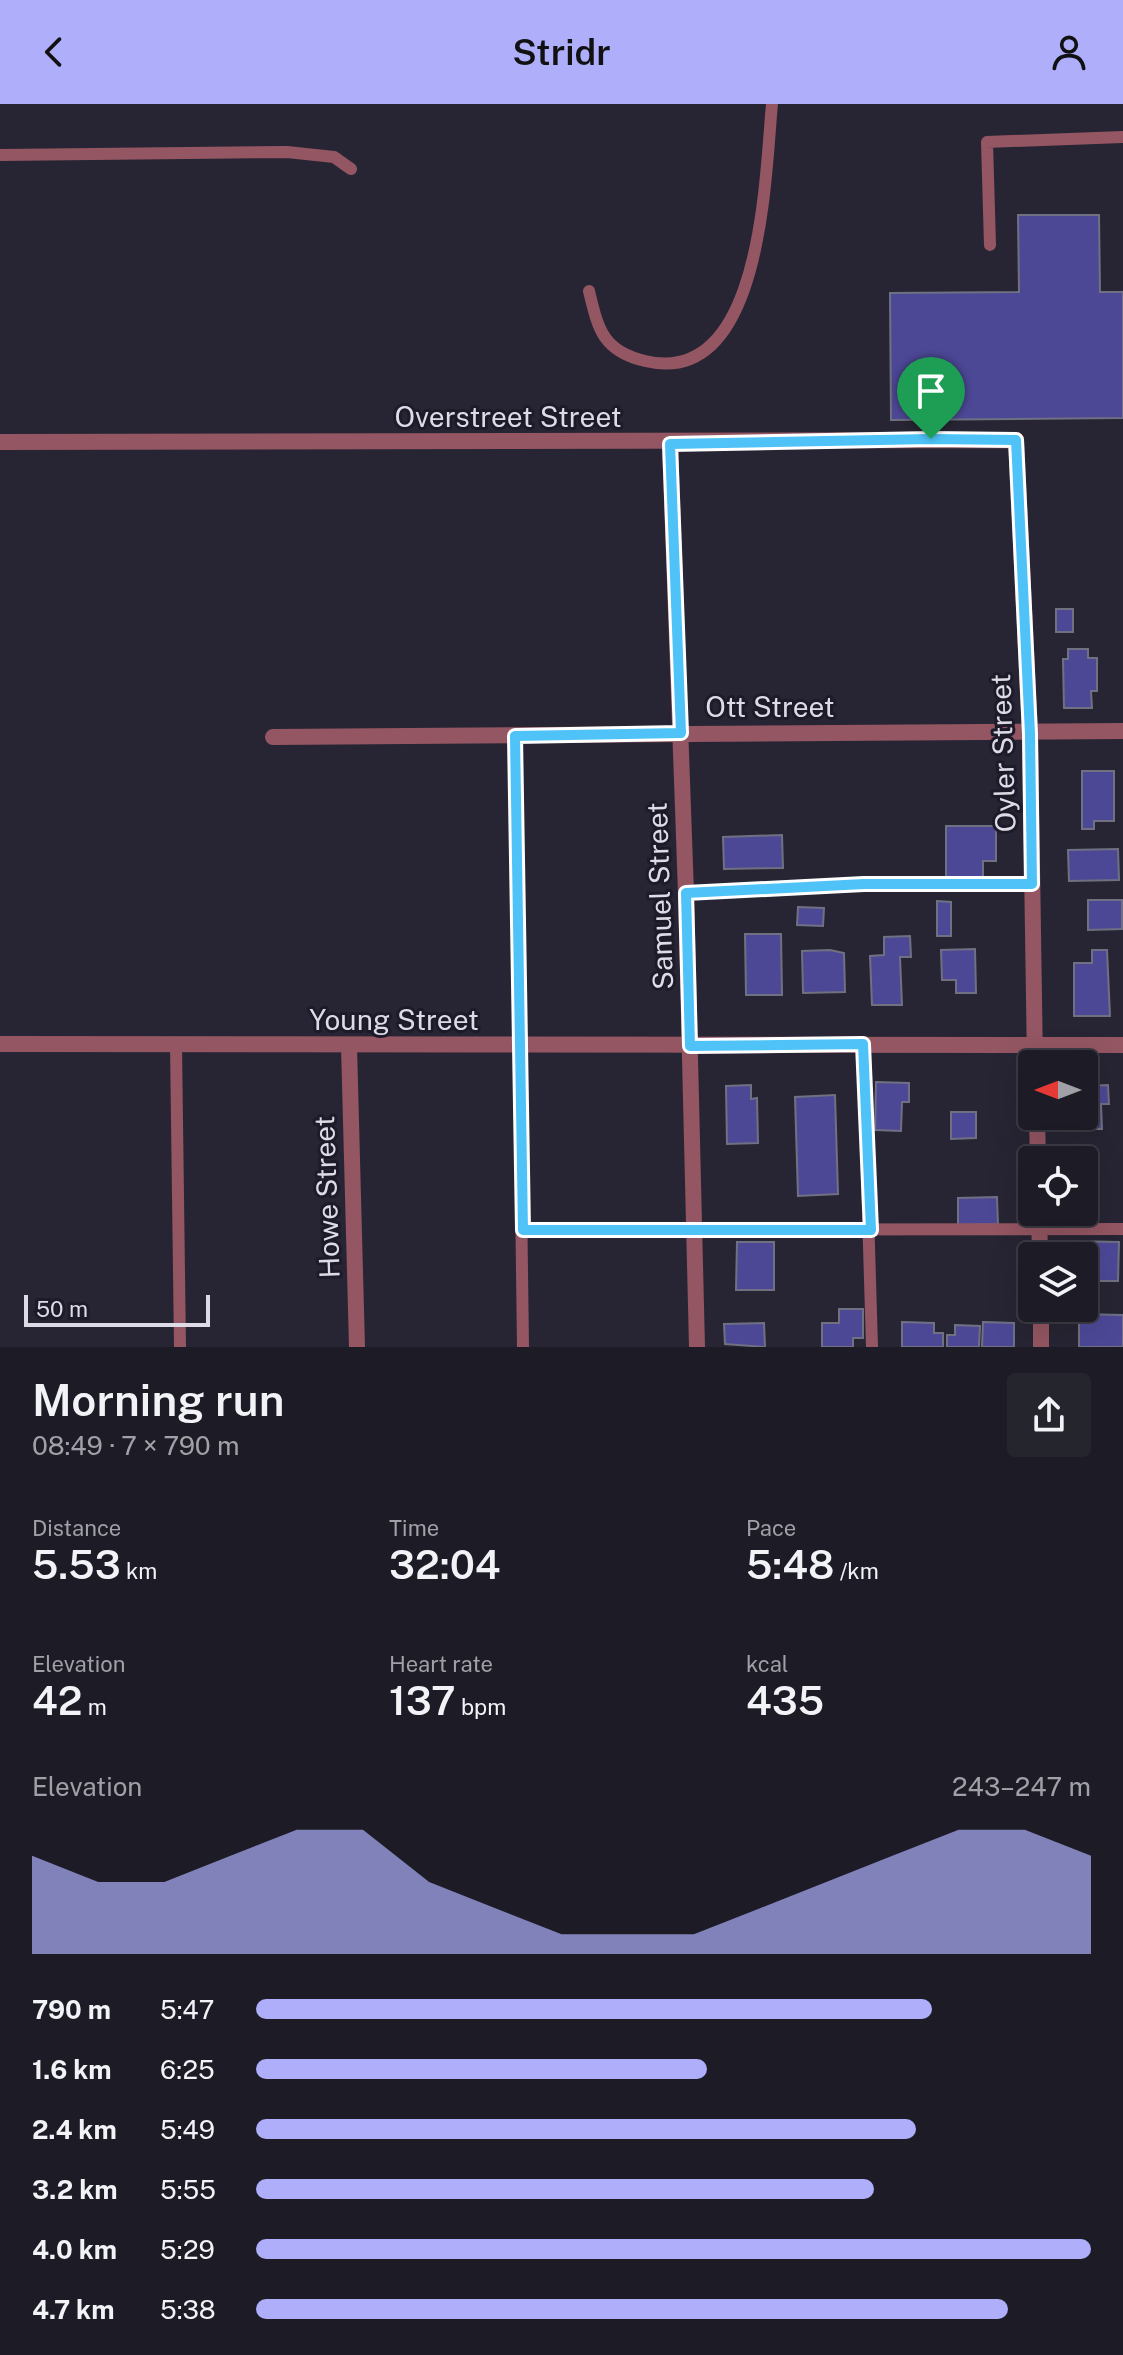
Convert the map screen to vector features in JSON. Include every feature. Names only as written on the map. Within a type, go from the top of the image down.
[{"type":"street","name":"Overstreet Street","points":[[0,442],[670,444],[1016,440]]},
{"type":"street","name":"Oyler Street","points":[[1016,440],[1030,734],[1035,1050]]},
{"type":"street","name":"Samuel Street","points":[[670,444],[686,893],[697,1347]]},
{"type":"street","name":"Ott Street","points":[[273,737],[1123,731]]},
{"type":"street","name":"Young Street","points":[[0,1044],[1123,1045]]},
{"type":"street","name":"Howe Street","points":[[349,1046],[357,1347]]},
{"type":"street","points":[[1041,1322],[1041,1347]]},
{"type":"lane","points":[[589,291],[599,333],[622,352],[646,362],[682,362],[714,343],[734,313],[748,280],[757,242],[772,104]]},
{"type":"lane","points":[[990,245],[987,142],[1123,137]]},
{"type":"lane","points":[[0,155],[287,152],[334,157],[351,169]]},
{"type":"lane","points":[[515,736],[523,1347]]},
{"type":"lane","points":[[686,893],[864,884],[1032,884]]},
{"type":"lane","points":[[863,1044],[871,1230],[872,1347]]},
{"type":"lane","points":[[176,1045],[180,1347]]},
{"type":"lane","points":[[523,1230],[871,1230],[1018,1221]]},
{"type":"lane","points":[[1095,1226],[1123,1229]]},
{"type":"building","points":[[1018,215],[1099,215],[1100,292],[1123,292],[1123,418],[891,420],[890,293],[1019,292]]},
{"type":"building","points":[[1056,609],[1073,609],[1073,632],[1056,632]]},
{"type":"building","points":[[1068,649],[1088,649],[1088,658],[1097,658],[1097,691],[1091,691],[1092,708],[1064,708],[1063,659],[1068,659]]},
{"type":"building","points":[[1082,771],[1114,771],[1114,821],[1094,821],[1094,829],[1082,829]]},
{"type":"building","points":[[946,826],[996,826],[996,861],[983,861],[983,878],[946,878]]},
{"type":"building","points":[[782,835],[783,868],[724,869],[723,837]]},
{"type":"building","points":[[1118,849],[1119,880],[1069,881],[1068,850]]},
{"type":"building","points":[[1088,900],[1122,900],[1122,929],[1088,930]]},
{"type":"building","points":[[937,901],[951,902],[951,936],[937,936]]},
{"type":"building","points":[[798,907],[824,908],[823,926],[797,925]]},
{"type":"building","points":[[745,934],[781,934],[782,995],[746,995]]},
{"type":"building","points":[[910,936],[911,957],[900,957],[902,1005],[872,1005],[870,956],[884,955],[884,937]]},
{"type":"building","points":[[975,949],[976,993],[956,993],[956,980],[942,980],[941,950]]},
{"type":"building","points":[[1092,950],[1107,950],[1110,1016],[1074,1016],[1074,963],[1092,963]]},
{"type":"building","points":[[802,951],[844,953],[845,992],[803,993]]},
{"type":"building","points":[[876,1082],[909,1083],[909,1102],[902,1102],[901,1131],[875,1130]]},
{"type":"building","points":[[751,1085],[751,1099],[757,1098],[758,1143],[727,1144],[726,1086]]},
{"type":"building","points":[[1098,1085],[1108,1085],[1109,1104],[1101,1104],[1102,1129],[1098,1129]]},
{"type":"building","points":[[835,1095],[838,1194],[798,1196],[795,1097]]},
{"type":"building","points":[[951,1112],[976,1112],[976,1138],[951,1139]]},
{"type":"building","points":[[997,1197],[998,1224],[958,1225],[958,1198]]},
{"type":"building","points":[[1072,1241],[1119,1242],[1118,1281],[1098,1281],[1098,1242]]},
{"type":"building","points":[[737,1242],[774,1242],[774,1290],[736,1290]]},
{"type":"building","points":[[839,1309],[863,1309],[863,1338],[853,1338],[853,1347],[822,1347],[822,1323],[839,1323]]},
{"type":"building","points":[[1098,1314],[1123,1315],[1123,1347],[1079,1347],[1079,1322],[1098,1322]]},
{"type":"building","points":[[902,1322],[934,1323],[934,1333],[943,1333],[943,1347],[902,1347]]},
{"type":"building","points":[[983,1322],[1014,1323],[1014,1347],[982,1347]]},
{"type":"building","points":[[764,1323],[765,1347],[725,1344],[724,1324]]},
{"type":"building","points":[[955,1325],[980,1326],[979,1347],[947,1347],[947,1335],[955,1335]]},
{"type":"route","points":[[931,439],[1016,440],[1030,734],[1032,884],[864,884],[686,893],[690,1046],[863,1044],[871,1230],[523,1230],[515,736],[681,733],[670,444],[931,439]]}]
